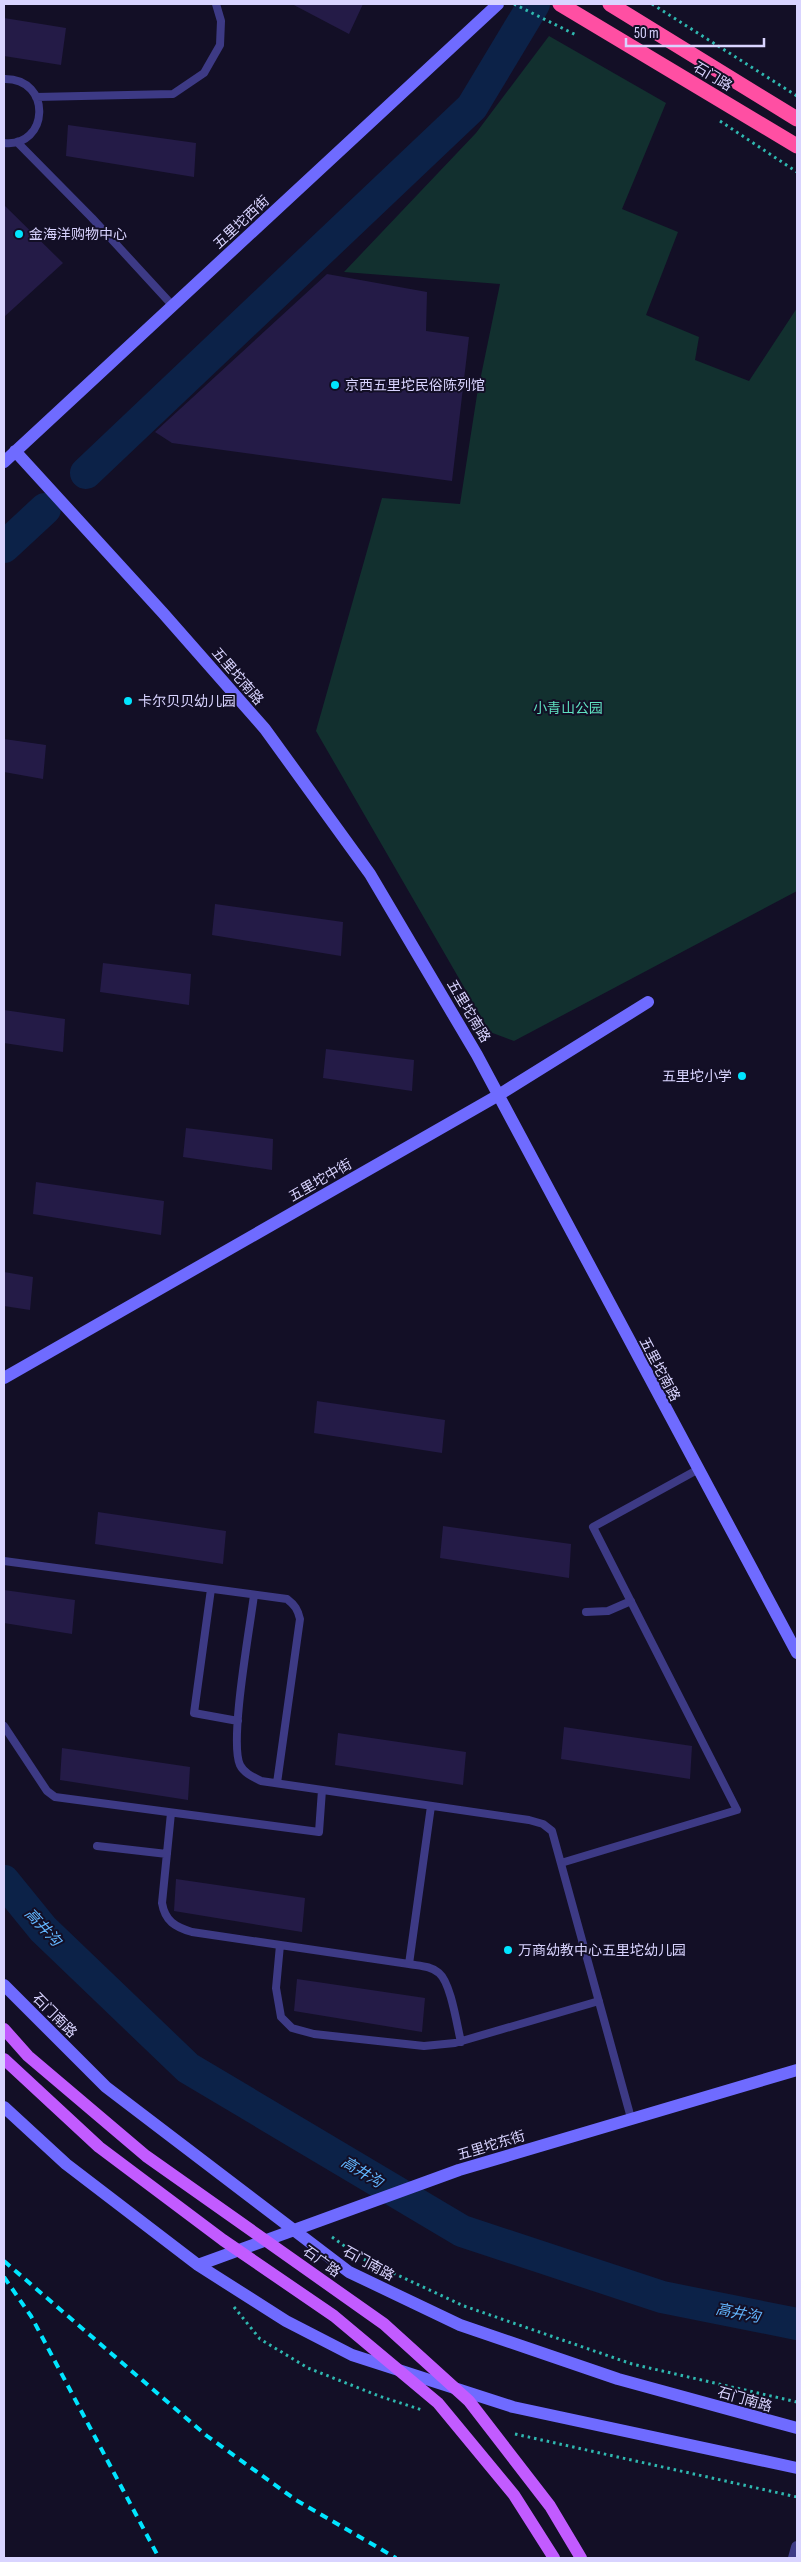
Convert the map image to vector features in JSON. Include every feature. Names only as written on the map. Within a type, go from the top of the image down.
[{"type":"highway","name":"石门路","points":[[560,4],[797,146]]},
{"type":"highway","name":"石门路","points":[[610,4],[797,119]]},
{"type":"main road","name":"石广路","points":[[4,2029],[28,2056],[146,2156],[384,2324],[470,2401],[550,2506],[581,2558]]},
{"type":"main road","points":[[4,2059],[99,2147],[223,2240],[334,2316],[438,2403],[514,2495],[554,2558]]},
{"type":"street","name":"五里坨西街","points":[[4,462],[498,4]]},
{"type":"street","name":"五里坨南路","points":[[15,451],[163,613],[265,729],[370,874],[477,1055],[797,1653]]},
{"type":"street","name":"五里坨中街","points":[[4,1378],[498,1096],[648,1002]]},
{"type":"street","name":"石门南路","points":[[4,1985],[106,2087],[349,2272],[460,2325],[618,2379],[797,2428]]},
{"type":"street","name":"五里坨东街","points":[[198,2265],[458,2170],[797,2070]]},
{"type":"street","points":[[4,2107],[66,2164],[198,2265],[286,2321],[352,2354],[513,2406],[797,2468]]},
{"type":"street","points":[[794,2558],[797,2547]]},
{"type":"lane","points":[[36,97],[173,94],[204,73],[220,45],[221,21],[216,4]]},
{"type":"lane","points":[[4,79],[22,82],[36,97],[39,119],[27,137],[17,142],[4,143]]},
{"type":"lane","points":[[17,142],[92,218],[173,306]]},
{"type":"lane","points":[[561,1863],[736,1810],[593,1527],[698,1470]]},
{"type":"lane","points":[[4,1561],[287,1599],[298,1610],[300,1619],[277,1784]]},
{"type":"lane","points":[[211,1589],[194,1713],[238,1720]]},
{"type":"lane","points":[[254,1595],[236,1740],[240,1767],[261,1781],[529,1820],[543,1824],[552,1831],[632,2118]]},
{"type":"lane","points":[[586,1612],[608,1611],[631,1601]]},
{"type":"lane","points":[[4,1726],[47,1791],[55,1797],[319,1832],[322,1790]]},
{"type":"lane","points":[[409,1964],[431,1806]]},
{"type":"lane","points":[[171,1813],[162,1903],[168,1920],[177,1928],[192,1932],[429,1967],[441,1974],[446,1983],[462,2042]]},
{"type":"lane","points":[[98,1846],[167,1854]]},
{"type":"lane","points":[[280,1945],[276,1972],[277,2005],[281,2018],[292,2028],[314,2034],[424,2046],[462,2042],[599,2001]]},
{"type":"path","name":"石门路","points":[[652,4],[797,96]]},
{"type":"path","name":"石门南路","points":[[312,2224],[361,2258],[464,2306],[632,2364],[797,2402]]},
{"type":"green space","name":"小青山公园","points":[[549,36],[666,103],[622,209],[678,232],[646,315],[699,337],[695,360],[749,381],[797,308],[797,891],[514,1041],[490,1032],[316,731],[382,498],[460,504],[477,395],[500,284],[344,272],[476,133]]},
{"type":"building","points":[[292,4],[363,4],[349,34]]},
{"type":"building","points":[[4,18],[66,28],[61,65],[4,56]]},
{"type":"building","points":[[68,125],[196,143],[194,177],[66,156]]},
{"type":"building","name":"金海洋购物中心","points":[[4,205],[63,263],[4,317]]},
{"type":"building","name":"京西五里坨民俗陈列馆","points":[[327,274],[427,292],[426,331],[469,337],[452,481],[172,443],[155,432]]},
{"type":"building","points":[[4,739],[46,745],[43,779],[4,772]]},
{"type":"building","points":[[215,904],[343,922],[341,956],[212,935]]},
{"type":"building","points":[[103,963],[191,974],[189,1005],[100,992]]},
{"type":"building","points":[[4,1010],[65,1019],[63,1052],[4,1043]]},
{"type":"building","points":[[326,1049],[414,1060],[412,1091],[323,1078]]},
{"type":"building","points":[[186,1128],[273,1139],[272,1170],[183,1157]]},
{"type":"building","points":[[36,1182],[164,1201],[161,1235],[33,1214]]},
{"type":"building","points":[[4,1272],[33,1277],[30,1310],[4,1306]]},
{"type":"building","points":[[317,1401],[445,1420],[442,1453],[314,1433]]},
{"type":"building","points":[[98,1512],[226,1531],[223,1564],[95,1544]]},
{"type":"building","points":[[443,1526],[571,1544],[569,1578],[440,1558]]},
{"type":"building","points":[[4,1590],[75,1600],[72,1634],[4,1623]]},
{"type":"building","points":[[564,1727],[692,1746],[690,1779],[561,1759]]},
{"type":"building","points":[[338,1733],[466,1752],[463,1785],[335,1765]]},
{"type":"building","points":[[62,1748],[190,1767],[188,1800],[60,1780]]},
{"type":"building","points":[[176,1879],[305,1898],[302,1932],[174,1911]]},
{"type":"building","points":[[297,1979],[425,1998],[422,2032],[294,2011]]},
{"type":"waterway","points":[[86,473],[472,107],[534,4]]},
{"type":"waterway","points":[[4,547],[45,509]]},
{"type":"waterway","name":"高井沟","points":[[4,1881],[43,1929],[188,2068],[462,2231],[662,2297],[797,2324]]},
{"type":"railway","points":[[4,2261],[207,2436],[296,2500],[396,2558]]},
{"type":"railway","points":[[4,2277],[31,2316],[159,2558]]},
{"type":"place","name":"金海洋购物中心","points":[[19,234]]},
{"type":"place","name":"京西五里坨民俗陈列馆","points":[[335,385]]},
{"type":"place","name":"卡尔贝贝幼儿园","points":[[128,701]]},
{"type":"place","name":"五里坨小学","points":[[742,1076]]},
{"type":"place","name":"万商幼教中心五里坨幼儿园","points":[[508,1950]]}]
